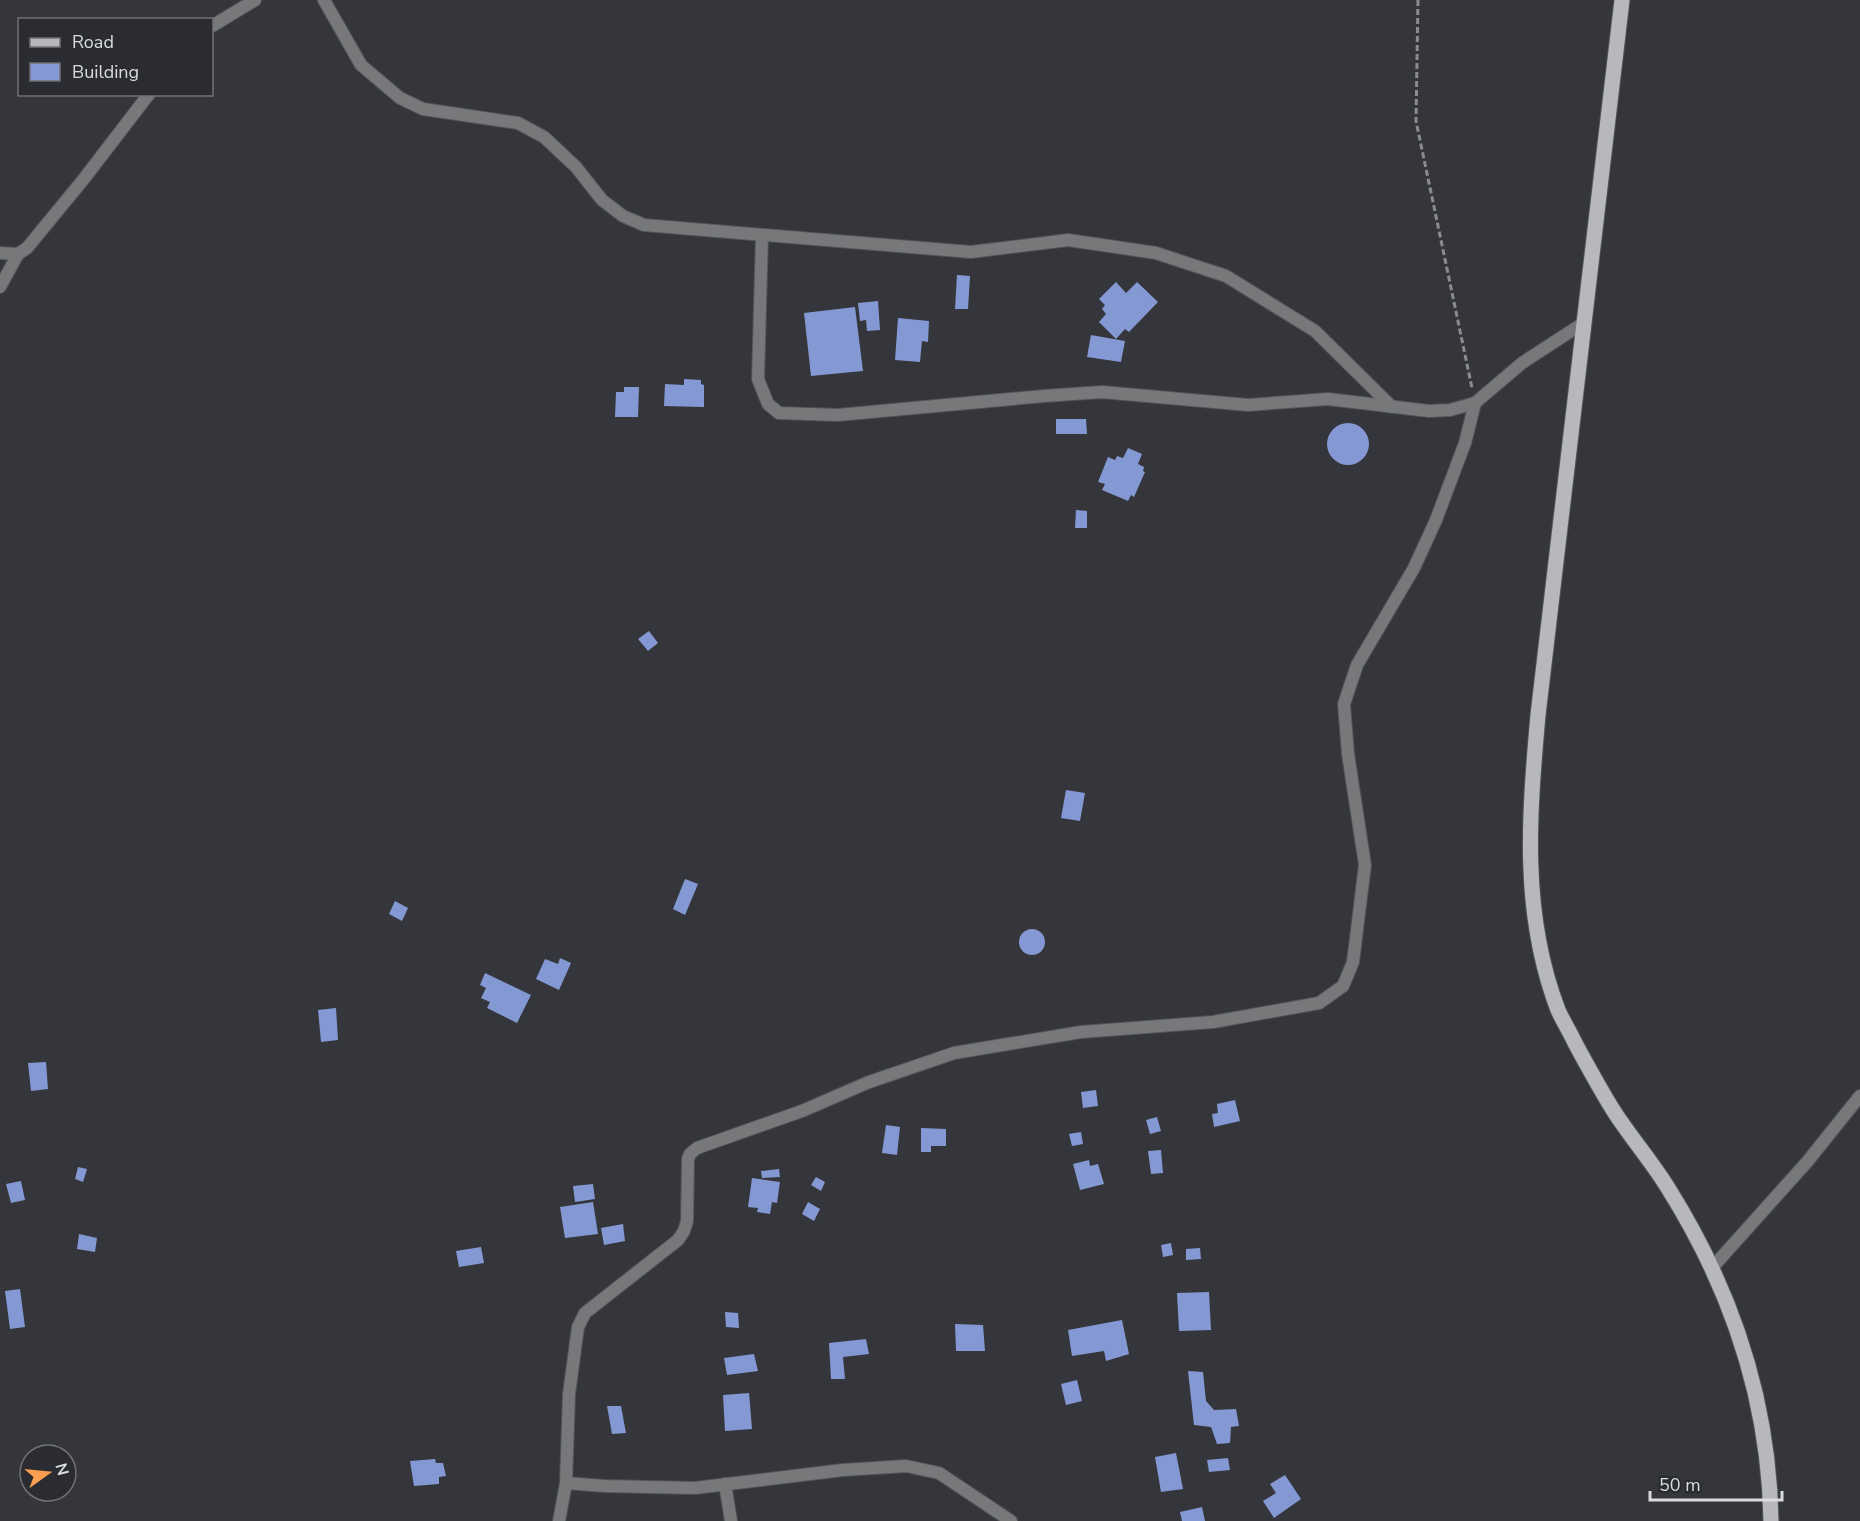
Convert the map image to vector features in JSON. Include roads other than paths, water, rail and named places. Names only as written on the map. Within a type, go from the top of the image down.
[{"type":"main road","points":[[1622,0],[1538,715],[1530,808],[1531,892],[1542,958],[1559,1012],[1616,1114],[1668,1187],[1729,1306],[1749,1363],[1763,1433],[1770,1486],[1771,1521]]},
{"type":"street","points":[[213,25],[255,0]]},
{"type":"street","points":[[324,0],[361,65],[400,98],[423,109],[518,123],[544,137],[576,167],[602,200],[623,216],[644,225],[971,252],[1068,240],[1156,253],[1226,276],[1315,330],[1392,407]]},
{"type":"street","points":[[0,287],[18,254],[27,248],[83,180],[146,96]]},
{"type":"street","points":[[762,235],[758,379],[768,404],[779,413],[838,415],[1102,392],[1248,405],[1328,399],[1429,411],[1450,410],[1475,403],[1522,363],[1585,322]]},
{"type":"street","points":[[0,253],[18,254]]},
{"type":"street","points":[[559,1521],[566,1483],[569,1394],[578,1327],[585,1313],[601,1299],[678,1240],[687,1221],[688,1159],[697,1148],[802,1111],[869,1082],[954,1053],[1081,1032],[1213,1022],[1319,1003],[1343,986],[1353,963],[1365,865],[1348,754],[1344,704],[1357,665],[1414,568],[1436,520],[1465,443],[1475,403]]},
{"type":"street","points":[[1712,1269],[1808,1162],[1860,1096]]},
{"type":"street","points":[[566,1483],[695,1488],[843,1470],[906,1466],[939,1473],[1011,1521]]},
{"type":"street","points":[[725,1484],[731,1521]]}]
